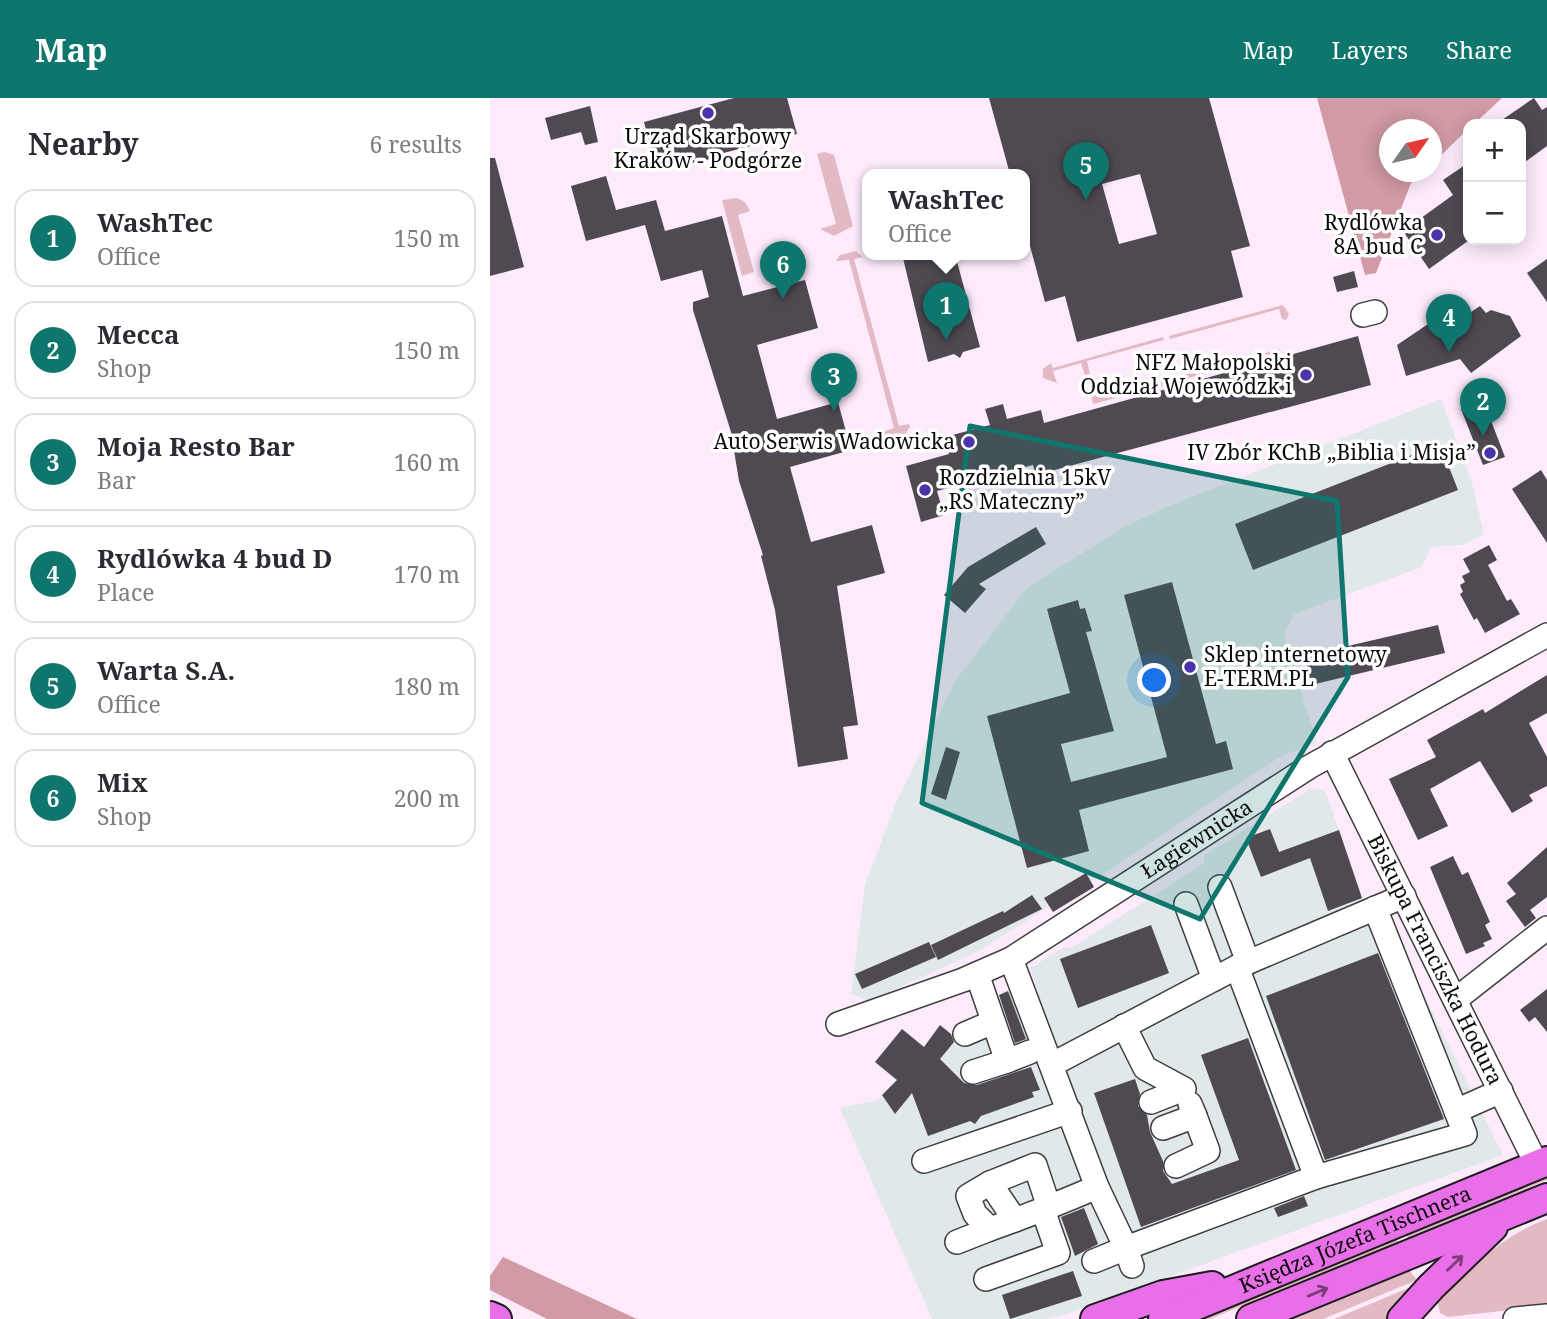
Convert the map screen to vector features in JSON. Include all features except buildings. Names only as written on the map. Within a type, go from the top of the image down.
[{"type":"main road","name":"Księdza Józefa Tischnera","points":[[1163,1319],[1542,1163]]},
{"type":"main road","name":"Księdza Józefa Tischnera","points":[[1251,1319],[1526,1209],[1547,1198]]},
{"type":"main road","points":[[1410,1317],[1440,1278],[1526,1209]]},
{"type":"main road","points":[[1095,1319],[1163,1295],[1256,1281]]},
{"type":"main road","points":[[490,1316],[496,1319]]},
{"type":"street","name":"Łagiewnicka","points":[[838,1024],[1011,959],[1332,753],[1547,635]]},
{"type":"street","name":"Biskupa Franciszka Hodura","points":[[1332,753],[1501,1091],[1542,1163]]},
{"type":"street","points":[[1220,887],[1242,965],[1316,1177]]},
{"type":"street","points":[[1053,1064],[1242,965],[1404,896]]},
{"type":"street","points":[[1186,904],[1214,979]]},
{"type":"street","points":[[1094,1261],[1129,1257],[1316,1177],[1465,1134],[1375,908]]},
{"type":"street","points":[[1455,1000],[1547,928]]},
{"type":"street","points":[[1011,959],[1053,1064],[1097,1187],[1129,1257]]},
{"type":"street","points":[[977,974],[1007,1061]]},
{"type":"street","points":[[965,1034],[993,1022]]},
{"type":"street","points":[[1124,1026],[1145,1068],[1184,1088],[1195,1116],[1208,1151],[1176,1166]]},
{"type":"street","points":[[974,1072],[1030,1052]]},
{"type":"street","points":[[1152,1102],[1184,1088]]},
{"type":"street","points":[[1456,1111],[1501,1091]]},
{"type":"street","points":[[924,1161],[1070,1111]]},
{"type":"street","points":[[1163,1128],[1195,1116]]},
{"type":"street","points":[[986,1279],[1058,1253],[1035,1166],[990,1183],[968,1196],[975,1214],[990,1229]]},
{"type":"street","points":[[990,1183],[1015,1220]]},
{"type":"street","points":[[957,1242],[1097,1187]]},
{"type":"street","points":[[1515,1319],[1547,1316]]},
{"type":"highlighted area","points":[[970,426],[1337,501],[1348,677],[1200,919],[922,803]]},
{"type":"shaded area","points":[[1317,98],[1502,98],[1479,119],[1463,119],[1463,134],[1442,154],[1442,119],[1379,119],[1379,182],[1412,182],[1376,273],[1365,275]]},
{"type":"shaded area","points":[[824,152],[834,155],[853,226],[834,236],[820,229],[836,224],[817,154]]},
{"type":"shaded area","points":[[737,198],[745,202],[750,211],[738,215],[754,272],[742,276],[722,200]]},
{"type":"shaded area","points":[[856,251],[862,256],[854,259],[899,426],[909,424],[910,427],[905,434],[890,439],[882,432],[894,428],[849,260],[836,261],[840,255]]},
{"type":"shaded area","points":[[1283,305],[1289,314],[1286,320],[1282,319],[1279,309],[1170,339],[1169,336]]},
{"type":"shaded area","points":[[1163,337],[1164,340],[1087,361],[1090,374],[1085,376],[1081,363],[1053,371],[1057,383],[1043,378],[1043,369],[1051,363],[1053,368]]},
{"type":"shaded area","points":[[1280,349],[1281,353],[1184,379],[1183,375]]},
{"type":"shaded area","points":[[1174,378],[1175,382],[1093,404],[1089,388],[1094,387],[1097,397],[1102,397]]},
{"type":"shaded area","points":[[1441,399],[1472,483],[1484,534],[1463,545],[1431,547],[1422,567],[1294,614],[1284,636],[1317,743],[1283,755],[1091,882],[1085,873],[1046,897],[1049,906],[979,951],[870,1001],[851,994],[865,884],[896,803],[955,681],[1027,588],[1124,527],[1171,505]]},
{"type":"shaded area","points":[[1310,789],[1325,790],[1363,900],[1388,923],[1503,1155],[1067,1314],[1045,1319],[932,1319],[840,1108],[878,1100],[896,1080],[875,1062],[902,1029],[924,1047],[940,1025],[940,1029],[954,1040],[964,1029],[961,1021],[1000,1007],[997,996],[1012,990],[1016,1000],[1038,992],[1030,968],[1064,947],[1071,948],[1203,864],[1205,855]]},
{"type":"shaded area","points":[[1547,1175],[1547,1180],[1408,1238],[1406,1233]]},
{"type":"shaded area","points":[[1547,1219],[1547,1306],[1448,1317],[1440,1313],[1438,1303],[1488,1254],[1515,1234]]},
{"type":"shaded area","points":[[1396,1237],[1398,1242],[1210,1319],[1196,1319]]},
{"type":"shaded area","points":[[503,1257],[637,1319],[547,1319],[490,1290],[490,1276]]},
{"type":"shaded area","points":[[1410,1271],[1417,1280],[1323,1319],[1294,1319]]},
{"type":"shaded area","points":[[1418,1284],[1389,1319],[1334,1319]]},
{"type":"place","name":"Urząd Skarbowy Kraków - Podgórze","points":[[708,113]]},
{"type":"place","name":"Warta S.A.","points":[[1086,200]]},
{"type":"place","name":"Rydlówka 8A bud C","points":[[1437,235]]},
{"type":"place","name":"Mix","points":[[783,299]]},
{"type":"place","name":"WashTec","points":[[946,340]]},
{"type":"place","name":"Rydlówka 4 bud D","points":[[1449,352]]},
{"type":"place","name":"NFZ Małopolski Oddział Wojewódzk i","points":[[1306,375]]},
{"type":"place","name":"Moja Resto Bar","points":[[834,411]]},
{"type":"place","name":"Mecca","points":[[1483,436]]},
{"type":"place","name":"Auto Serwis Wadowicka","points":[[969,442]]},
{"type":"place","name":"IV Zbór KChB „Biblia i Misja”","points":[[1490,453]]},
{"type":"place","name":"Rozdzielnia 15kV „RS Mateczny”","points":[[925,490]]},
{"type":"place","name":"Sklep internetowy E-TERM.PL","points":[[1190,667]]}]
